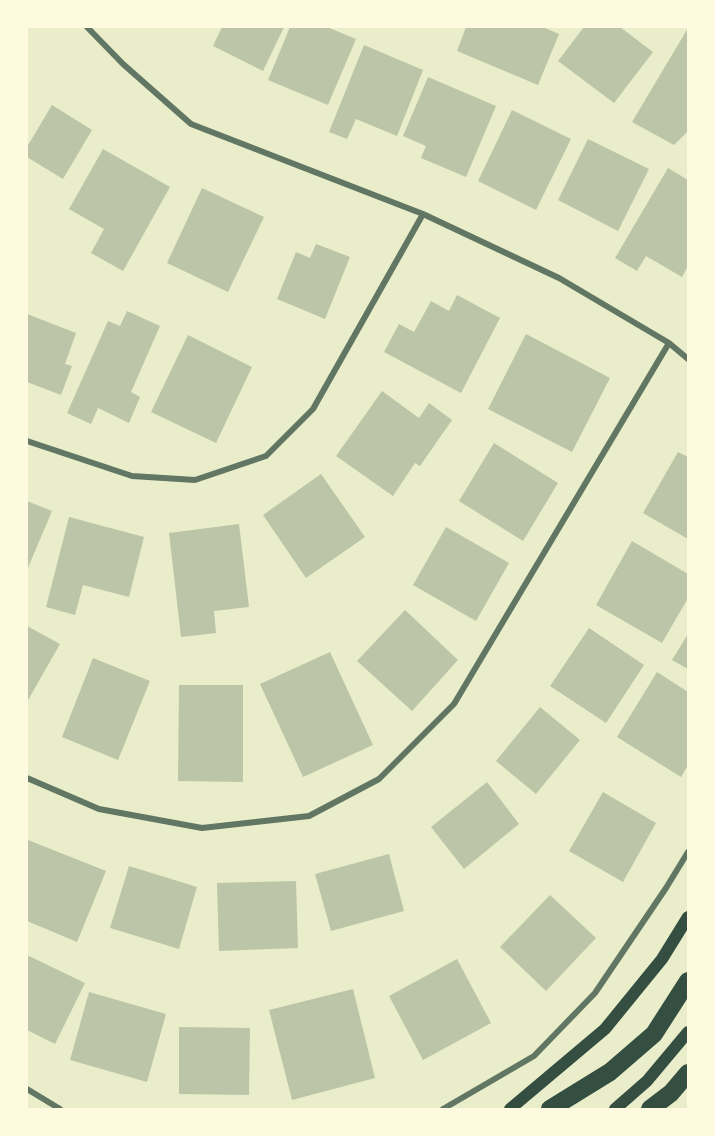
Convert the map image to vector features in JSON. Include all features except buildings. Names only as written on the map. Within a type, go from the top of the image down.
[{"type":"highway","points":[[550,1109],[610,1072],[654,1034],[688,981]]},
{"type":"highway","points":[[650,1109],[671,1092],[688,1073]]},
{"type":"main road","points":[[510,1109],[605,1029],[662,958],[688,917]]},
{"type":"main road","points":[[615,1109],[647,1081],[688,1032]]},
{"type":"street","points":[[87,27],[123,64],[191,124],[423,214],[560,278],[669,343],[688,359]]},
{"type":"street","points":[[27,441],[132,476],[195,480],[266,456],[313,409],[423,214]]},
{"type":"street","points":[[27,778],[99,809],[202,828],[309,816],[379,779],[454,704],[669,343]]},
{"type":"street","points":[[443,1109],[534,1056],[580,1009],[595,993],[688,852]]},
{"type":"street","points":[[27,1089],[60,1109]]}]
